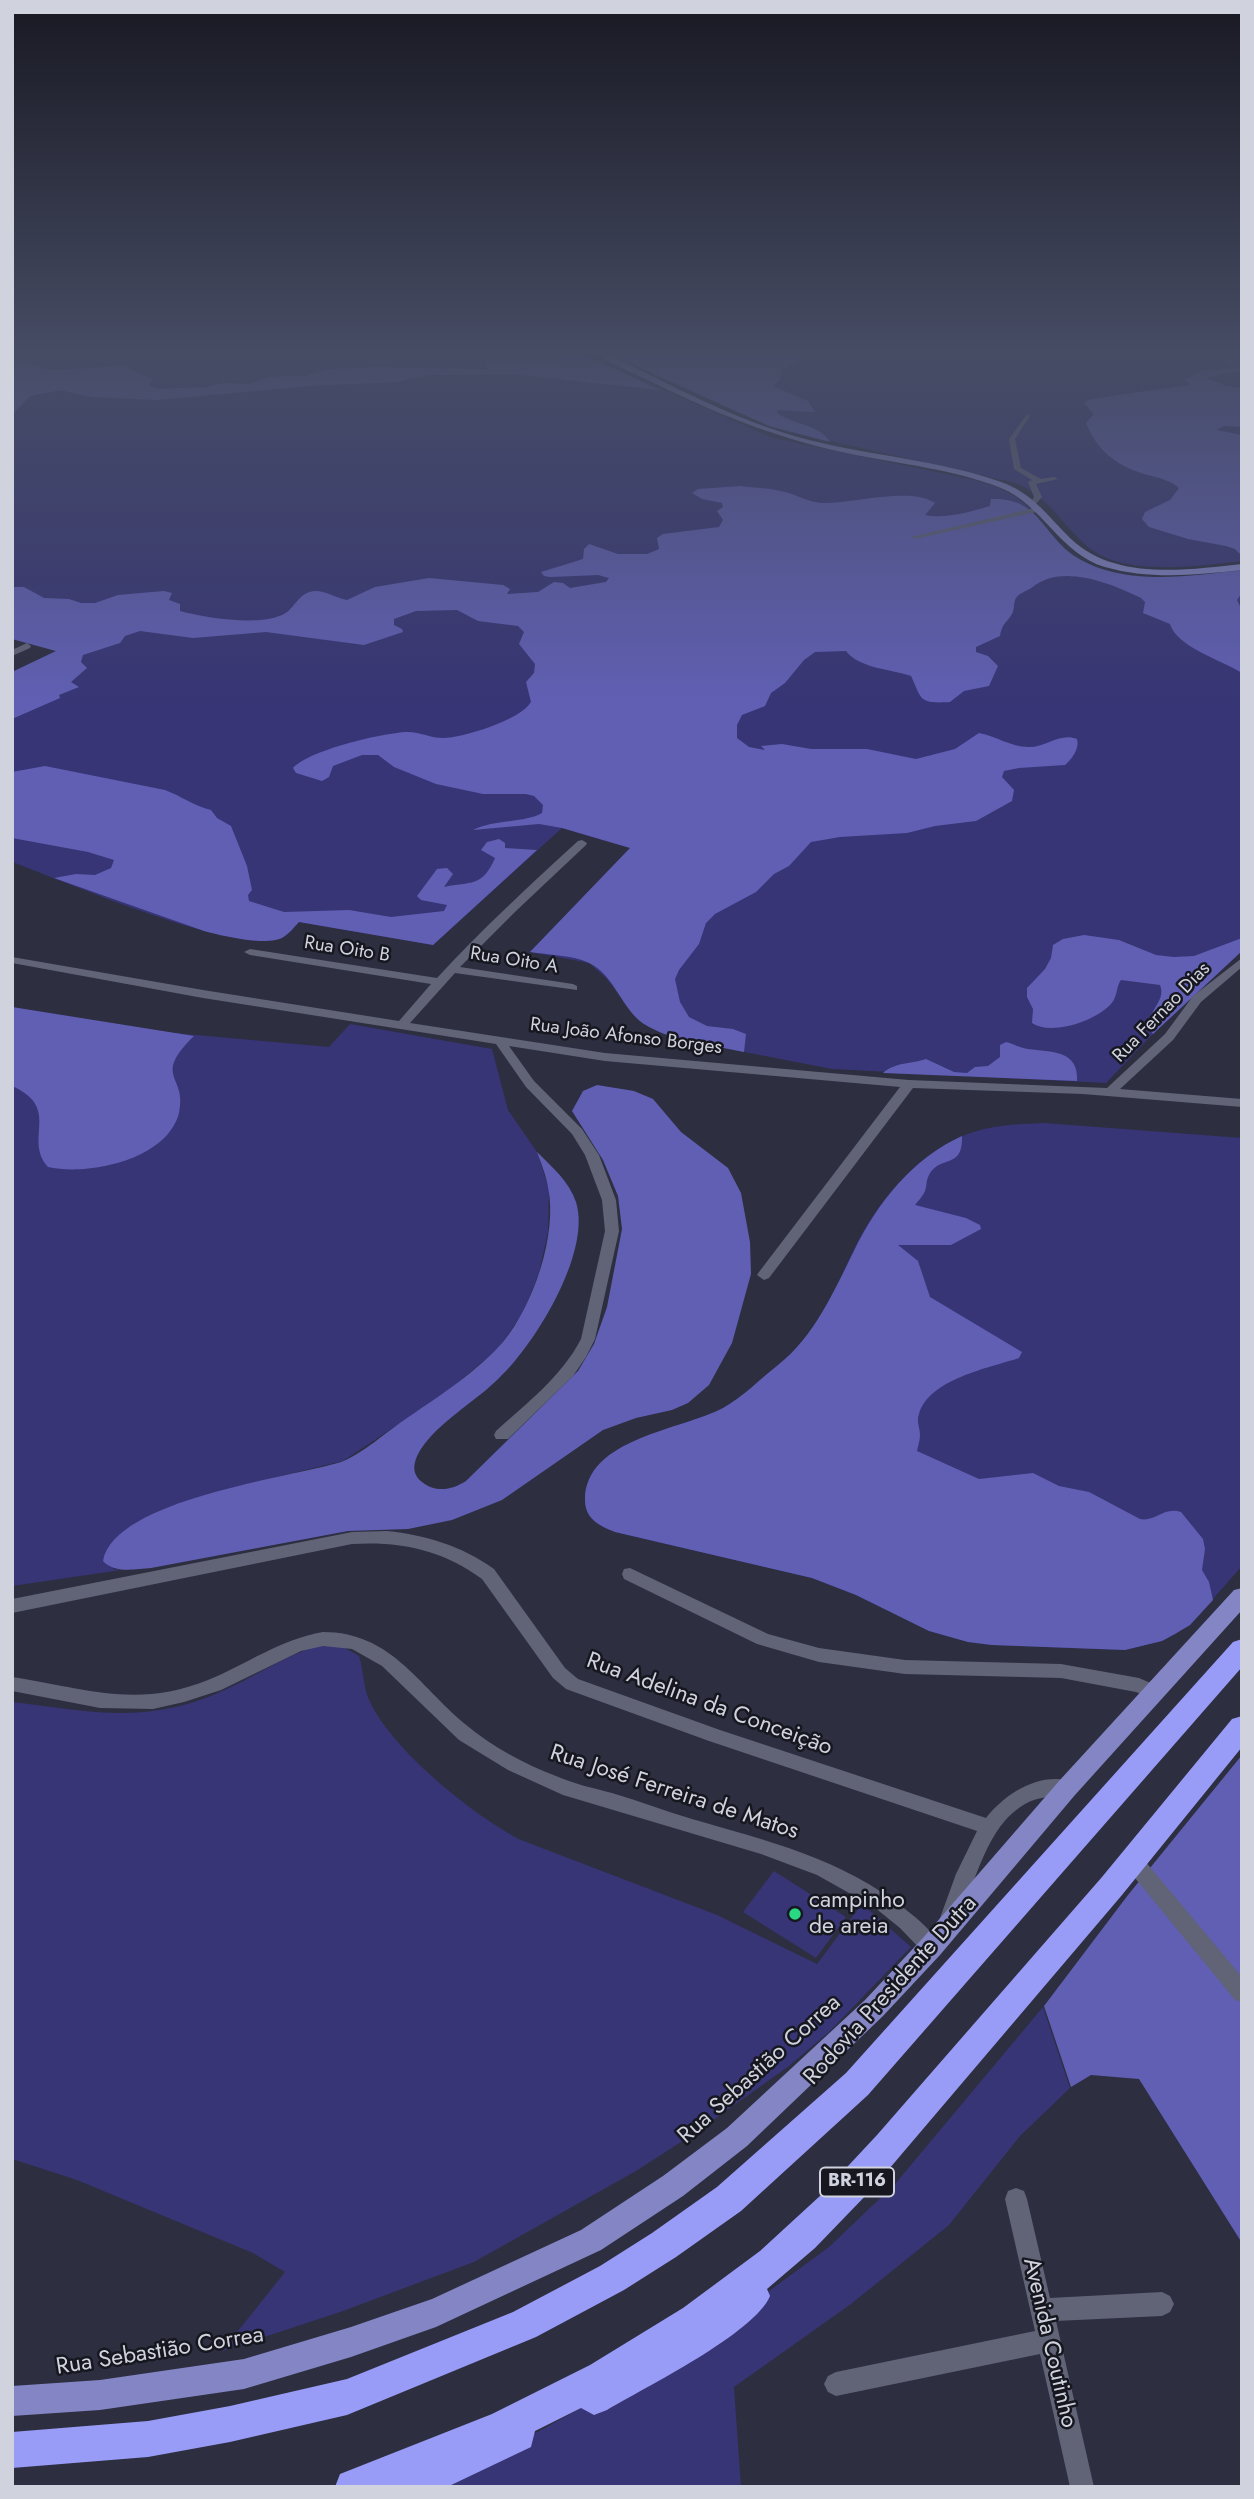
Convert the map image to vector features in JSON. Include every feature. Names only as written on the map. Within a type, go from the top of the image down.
[{"type":"highway","name":"Rodovia Presidente Dutra","points":[[12,2450],[148,2439],[230,2424],[347,2397],[524,2325],[612,2278],[664,2245],[729,2199],[857,2084],[1242,1649]]},
{"type":"highway","name":"BR-116","points":[[353,2487],[386,2476],[538,2412],[638,2358],[741,2288],[823,2218],[892,2144],[969,2050],[1133,1861],[1242,1727]]},
{"type":"highway","points":[[398,2487],[463,2462],[622,2383],[695,2340],[748,2300],[823,2236],[899,2154],[969,2050]]},
{"type":"main road","points":[[945,472],[994,482],[1021,493],[1076,550],[1107,564],[1175,573],[1242,567]]},
{"type":"main road","name":"Rua Sebastião Correa","points":[[12,2401],[100,2395],[244,2374],[351,2342],[436,2312],[592,2240],[673,2186],[737,2137],[874,2008],[1242,1596]]},
{"type":"street","points":[[1023,472],[1038,480]]},
{"type":"street","points":[[915,537],[1036,506],[1038,498],[1032,482],[1054,480]]},
{"type":"street","points":[[12,653],[27,646]]},
{"type":"street","points":[[403,1024],[438,982],[507,910],[582,843]]},
{"type":"street","name":"Rua Oito B","points":[[250,952],[438,982]]},
{"type":"street","name":"Rua João Afonso Borges","points":[[12,960],[88,975],[500,1041],[664,1063],[909,1084],[1110,1092],[1242,1103]]},
{"type":"street","name":"Rua Fernao Dias","points":[[1110,1092],[1169,1037],[1197,999],[1242,961]]},
{"type":"street","name":"Rua Oito A","points":[[450,969],[573,988]]},
{"type":"street","points":[[500,1041],[530,1084],[577,1132],[592,1155],[609,1200],[612,1231],[594,1317],[579,1357],[568,1372],[502,1435]]},
{"type":"street","points":[[764,1276],[909,1084]]},
{"type":"street","name":"Rua Adelina da Conceição","points":[[12,1606],[352,1538],[373,1536],[426,1545],[472,1563],[488,1574],[559,1673],[572,1684],[715,1736],[988,1827]]},
{"type":"street","points":[[630,1574],[764,1639],[818,1655],[905,1667],[1061,1671],[1139,1685],[1156,1693]]},
{"type":"street","name":"Rua José Ferreira de Matos","points":[[12,1685],[127,1704],[154,1702],[212,1685],[302,1643],[321,1639],[353,1642],[381,1654],[459,1729],[487,1749],[536,1776],[573,1791],[790,1855],[831,1871],[870,1891],[916,1928],[939,1938]]},
{"type":"street","points":[[939,1938],[988,1827],[1007,1808],[1037,1789],[1068,1788]]},
{"type":"street","points":[[1133,1861],[1242,1993]]},
{"type":"street","name":"Avenida Coutinho","points":[[1016,2199],[1082,2487]]},
{"type":"street","points":[[1043,2310],[1162,2304]]},
{"type":"street","points":[[836,2384],[1049,2340]]},
{"type":"shaded area","points":[[12,472],[935,472],[986,483],[1015,497],[1028,507],[1068,551],[1086,563],[1107,571],[1129,576],[1175,577],[1242,570],[1242,951],[1173,1013],[1106,1083],[832,1069],[698,1043],[669,1035],[642,1023],[606,978],[589,963],[530,952],[630,848],[562,828],[433,945],[299,922],[287,935],[278,939],[255,940],[187,926],[12,861],[12,672],[56,651],[12,639]]},
{"type":"shaded area","points":[[966,472],[1242,472],[1242,561],[1184,567],[1121,563],[1088,547],[1037,496],[1016,483]]},
{"type":"shaded area","points":[[1137,472],[1242,472],[1242,556],[1235,549],[1226,546],[1188,539],[1149,527],[1142,519],[1145,512],[1170,500],[1179,488],[1168,481]]},
{"type":"shaded area","points":[[741,486],[780,491],[821,503],[896,496],[924,498],[935,503],[925,515],[933,516],[958,514],[990,506],[991,499],[1007,500],[1030,510],[1064,548],[1076,557],[1115,573],[1158,577],[1242,570],[1242,593],[1237,600],[1242,610],[1242,673],[1181,640],[1170,624],[1143,613],[1145,602],[1141,598],[1087,578],[1059,576],[1046,580],[1018,596],[1000,636],[976,647],[976,652],[988,656],[998,666],[989,686],[964,691],[950,702],[926,701],[911,676],[859,662],[846,651],[815,652],[804,660],[785,683],[771,693],[765,706],[742,715],[737,725],[737,738],[749,747],[765,750],[761,746],[782,744],[811,749],[867,749],[916,759],[955,749],[979,733],[1022,747],[1034,747],[1065,737],[1077,739],[1078,742],[1075,753],[1065,765],[1004,771],[1002,777],[1014,790],[1012,801],[976,821],[907,833],[840,837],[811,842],[789,866],[774,874],[756,892],[715,914],[706,923],[699,944],[675,979],[680,1002],[689,1017],[707,1026],[733,1029],[746,1034],[744,1052],[692,1042],[655,1030],[636,1018],[598,968],[576,958],[530,952],[630,848],[539,824],[473,830],[535,816],[542,813],[543,805],[534,796],[526,794],[483,794],[436,784],[394,767],[378,755],[362,755],[333,766],[329,777],[322,781],[296,773],[293,768],[329,749],[379,736],[405,732],[438,738],[452,737],[490,727],[516,715],[531,702],[526,682],[534,673],[535,664],[519,644],[524,632],[518,626],[478,621],[457,610],[416,611],[394,619],[394,625],[403,632],[364,645],[266,632],[193,638],[140,631],[125,636],[120,643],[83,655],[81,662],[87,668],[71,682],[79,687],[12,719],[12,672],[56,651],[12,639],[12,587],[24,587],[44,598],[69,599],[81,603],[95,603],[118,595],[164,591],[172,593],[169,600],[180,604],[180,611],[246,620],[282,615],[310,592],[320,591],[347,600],[375,587],[429,578],[503,585],[510,589],[507,594],[538,592],[554,582],[563,583],[570,588],[606,582],[609,578],[598,575],[550,577],[541,572],[583,559],[584,549],[589,544],[618,554],[647,554],[659,549],[657,538],[663,534],[719,527],[723,520],[717,511],[723,507],[722,503],[702,499],[692,493],[698,489]]},
{"type":"shaded area","points":[[45,766],[165,790],[211,810],[217,818],[231,826],[247,866],[252,890],[248,895],[249,901],[284,912],[349,910],[391,917],[444,911],[447,905],[421,900],[417,896],[437,869],[447,868],[453,874],[444,887],[475,882],[490,868],[495,858],[481,850],[487,842],[499,839],[505,843],[505,848],[537,850],[433,945],[299,922],[285,936],[275,940],[232,938],[204,931],[54,878],[76,874],[95,875],[111,868],[114,860],[88,852],[12,838],[12,772]]},
{"type":"shaded area","points":[[1084,935],[1119,940],[1156,955],[1174,957],[1194,956],[1242,938],[1242,951],[1153,1034],[1149,1021],[1160,998],[1160,985],[1121,980],[1111,1004],[1095,1016],[1061,1027],[1040,1027],[1032,1023],[1033,1009],[1027,997],[1027,988],[1045,969],[1051,958],[1053,945],[1063,939]]},
{"type":"shaded area","points":[[12,1007],[152,1031],[329,1047],[350,1024],[492,1049],[508,1110],[537,1152],[549,1189],[548,1232],[539,1273],[524,1311],[498,1349],[444,1394],[343,1461],[210,1493],[148,1516],[113,1569],[121,1570],[12,1586]]},
{"type":"shaded area","points":[[12,1007],[194,1036],[175,1060],[173,1069],[180,1101],[179,1113],[172,1129],[159,1143],[124,1161],[84,1169],[48,1167],[41,1156],[39,1114],[35,1104],[27,1095],[12,1086]]},
{"type":"shaded area","points":[[1006,1042],[1062,1054],[1073,1063],[1077,1081],[883,1073],[898,1065],[926,1059],[954,1072],[967,1073],[975,1067],[988,1066],[1000,1057],[1000,1045]]},
{"type":"shaded area","points":[[597,1085],[634,1091],[653,1099],[681,1132],[728,1168],[741,1193],[750,1242],[751,1274],[732,1343],[709,1385],[688,1403],[672,1410],[636,1418],[603,1430],[502,1500],[452,1520],[408,1529],[348,1531],[151,1568],[119,1569],[103,1561],[115,1540],[138,1522],[170,1507],[207,1494],[349,1459],[470,1373],[494,1352],[524,1309],[533,1290],[546,1247],[550,1206],[547,1183],[537,1152],[565,1181],[573,1194],[579,1223],[575,1247],[556,1298],[542,1323],[511,1366],[437,1430],[421,1449],[414,1466],[418,1478],[427,1485],[444,1489],[466,1481],[578,1371],[594,1344],[607,1307],[622,1229],[618,1196],[603,1160],[572,1111],[583,1091]]},
{"type":"shaded area","points":[[1044,1123],[1242,1138],[1242,1566],[1190,1625],[1162,1641],[1125,1650],[968,1642],[929,1631],[856,1595],[812,1578],[615,1532],[591,1517],[585,1500],[589,1479],[601,1463],[639,1439],[723,1408],[790,1355],[822,1313],[873,1216],[914,1168],[947,1144],[965,1135],[984,1129]]},
{"type":"shaded area","points":[[962,1136],[959,1153],[934,1169],[928,1177],[924,1193],[915,1205],[966,1218],[980,1225],[981,1229],[951,1245],[898,1245],[918,1261],[930,1297],[1022,1352],[1019,1358],[962,1377],[935,1392],[925,1402],[919,1414],[920,1437],[917,1451],[979,1479],[1033,1473],[1059,1486],[1089,1492],[1140,1519],[1170,1511],[1181,1512],[1203,1539],[1205,1549],[1202,1570],[1209,1582],[1213,1600],[1190,1625],[1162,1641],[1125,1650],[968,1642],[929,1631],[856,1595],[812,1578],[615,1532],[599,1524],[591,1517],[586,1507],[589,1479],[601,1463],[618,1449],[723,1408],[791,1354],[813,1327],[863,1233],[885,1199],[912,1169],[944,1145]]},
{"type":"shaded area","points":[[324,1644],[345,1648],[359,1656],[371,1704],[382,1723],[417,1762],[459,1799],[521,1840],[717,1915],[817,1964],[862,1904],[911,1947],[830,2031],[789,2066],[636,2171],[474,2262],[343,2311],[222,2351],[285,2272],[253,2253],[77,2180],[12,2159],[12,1702],[91,1712],[165,1709],[218,1693],[296,1654]]},
{"type":"shaded area","points":[[1242,1755],[1242,2243],[1139,2079],[1091,2075],[1071,2087],[1044,2006],[1128,1895]]},
{"type":"shaded area","name":"campinho de areia","points":[[774,1871],[846,1917],[816,1958],[743,1912]]},
{"type":"shaded area","points":[[1043,2007],[1070,2088],[1020,2136],[949,2225],[851,2304],[734,2387],[741,2487],[421,2487],[488,2459],[667,2361],[724,2324],[829,2247],[895,2184]]},
{"type":"place","name":"campinho de areia","points":[[795,1914]]}]
